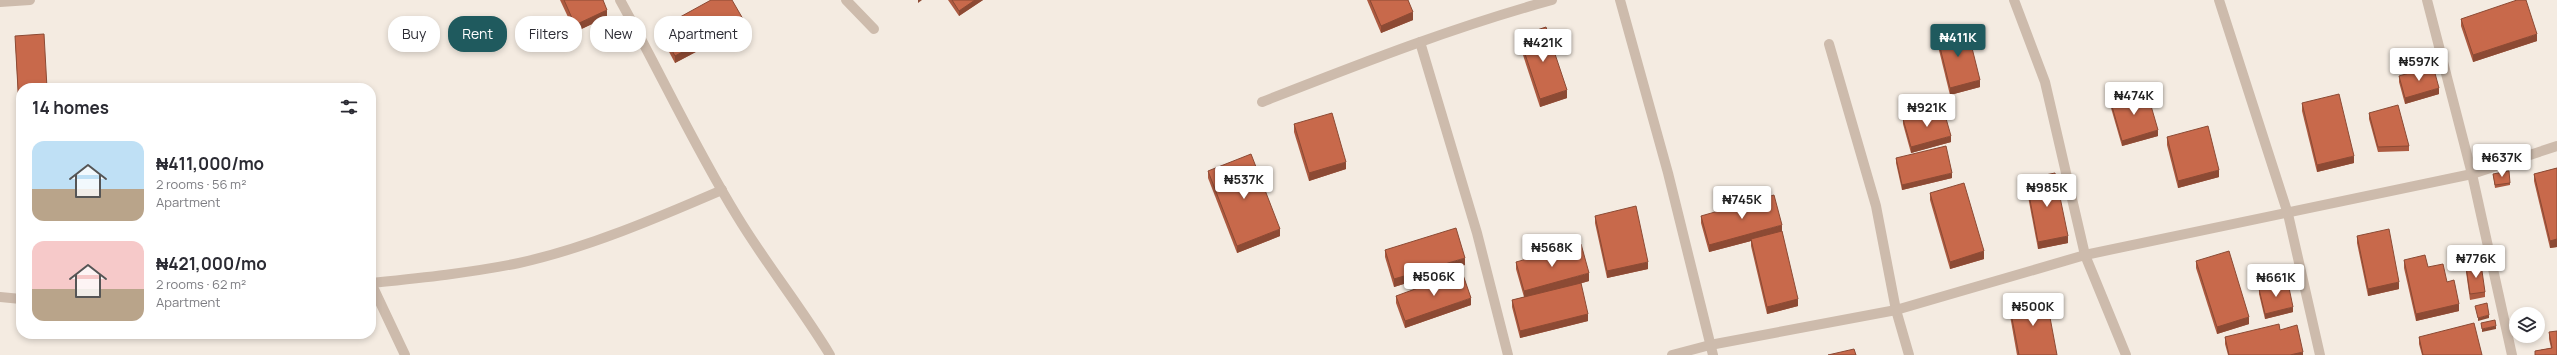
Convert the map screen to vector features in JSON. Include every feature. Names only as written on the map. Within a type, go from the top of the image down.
[{"type":"street","points":[[0,2],[30,0]]},
{"type":"street","points":[[620,0],[697,149],[738,217],[805,313],[830,355]]},
{"type":"street","points":[[846,0],[874,29]]},
{"type":"street","points":[[1262,102],[1420,42],[1552,0]]},
{"type":"street","points":[[1620,0],[1668,173],[1712,350]]},
{"type":"street","points":[[2014,0],[2045,82],[2085,255],[2126,355]]},
{"type":"street","points":[[2218,0],[2288,214],[2320,355]]},
{"type":"street","points":[[2427,0],[2472,174],[2512,355]]},
{"type":"street","points":[[1420,42],[1477,233],[1508,355]]},
{"type":"street","points":[[1829,44],[1876,206],[1896,310],[1909,355]]},
{"type":"street","points":[[1672,355],[1712,350],[1896,310],[2085,255],[2288,214],[2472,174],[2557,146]]},
{"type":"street","points":[[376,282],[453,274],[520,262],[651,220],[722,190]]},
{"type":"street","points":[[376,294],[405,355]]},
{"type":"street","points":[[0,297],[16,299]]},
{"type":"building","points":[[564,0],[603,0],[607,10],[594,16],[590,16],[590,18],[582,22],[582,16],[571,16]]},
{"type":"building","points":[[711,0],[732,0],[741,16],[682,16]]},
{"type":"building","points":[[952,0],[975,0],[959,11]]},
{"type":"building","points":[[1370,0],[1408,0],[1413,12],[1381,26]]},
{"type":"building","points":[[2517,0],[2526,0],[2537,34],[2473,55],[2461,19]]},
{"type":"building","points":[[1546,27],[1567,90],[1540,99],[1519,36]]},
{"type":"building","points":[[1967,28],[1980,80],[1950,88],[1937,35]]},
{"type":"building","points":[[44,34],[47,83],[18,83],[15,36]]},
{"type":"building","points":[[673,52],[682,52],[675,56]]},
{"type":"building","points":[[2433,66],[2439,88],[2405,98],[2399,76]]},
{"type":"building","points":[[2147,92],[2158,130],[2122,141],[2111,103]]},
{"type":"building","points":[[2339,94],[2354,156],[2317,165],[2302,103]]},
{"type":"building","points":[[2398,105],[2409,146],[2378,147],[2369,113]]},
{"type":"building","points":[[1943,108],[1951,136],[1911,147],[1903,119]]},
{"type":"building","points":[[1332,113],[1346,162],[1309,173],[1294,124]]},
{"type":"building","points":[[2208,126],[2219,170],[2178,181],[2167,137]]},
{"type":"building","points":[[1946,146],[1952,173],[1902,185],[1896,158]]},
{"type":"building","points":[[1251,154],[1280,229],[1237,246],[1208,171]]},
{"type":"building","points":[[2557,168],[2557,239],[2550,241],[2534,174]]},
{"type":"building","points":[[2509,171],[2510,183],[2495,185],[2493,174]]},
{"type":"building","points":[[2055,173],[2068,236],[2038,242],[2026,179]]},
{"type":"building","points":[[1964,183],[1984,251],[1950,262],[1930,193]]},
{"type":"building","points":[[1774,195],[1782,225],[1709,245],[1701,216]]},
{"type":"building","points":[[1636,206],[1648,262],[1607,271],[1595,216]]},
{"type":"building","points":[[1456,228],[1465,258],[1394,279],[1385,250]]},
{"type":"building","points":[[2389,229],[2399,282],[2368,289],[2357,236]]},
{"type":"building","points":[[1782,231],[1798,299],[1767,307],[1751,239]]},
{"type":"building","points":[[1581,244],[1589,273],[1524,291],[1516,262]]},
{"type":"building","points":[[2229,251],[2249,317],[2217,327],[2196,261]]},
{"type":"building","points":[[2425,255],[2428,267],[2443,264],[2447,282],[2454,280],[2459,304],[2416,314],[2404,260]]},
{"type":"building","points":[[2481,264],[2485,292],[2470,294],[2466,266]]},
{"type":"building","points":[[1462,272],[1471,298],[1405,321],[1396,296]]},
{"type":"building","points":[[1581,283],[1588,314],[1520,331],[1512,300]]},
{"type":"building","points":[[2288,283],[2293,307],[2265,314],[2259,289]]},
{"type":"building","points":[[2046,296],[2057,355],[2019,355],[2009,303]]},
{"type":"building","points":[[2487,303],[2489,315],[2478,318],[2475,306]]},
{"type":"building","points":[[2495,320],[2496,326],[2482,329],[2481,323]]},
{"type":"building","points":[[2474,323],[2482,355],[2423,355],[2419,337]]},
{"type":"building","points":[[2279,324],[2280,330],[2297,325],[2303,352],[2290,355],[2229,355],[2225,337]]},
{"type":"building","points":[[2557,331],[2557,355],[2535,355],[2535,351],[2552,348],[2549,332]]},
{"type":"building","points":[[1854,349],[1856,355],[1828,355]]}]
